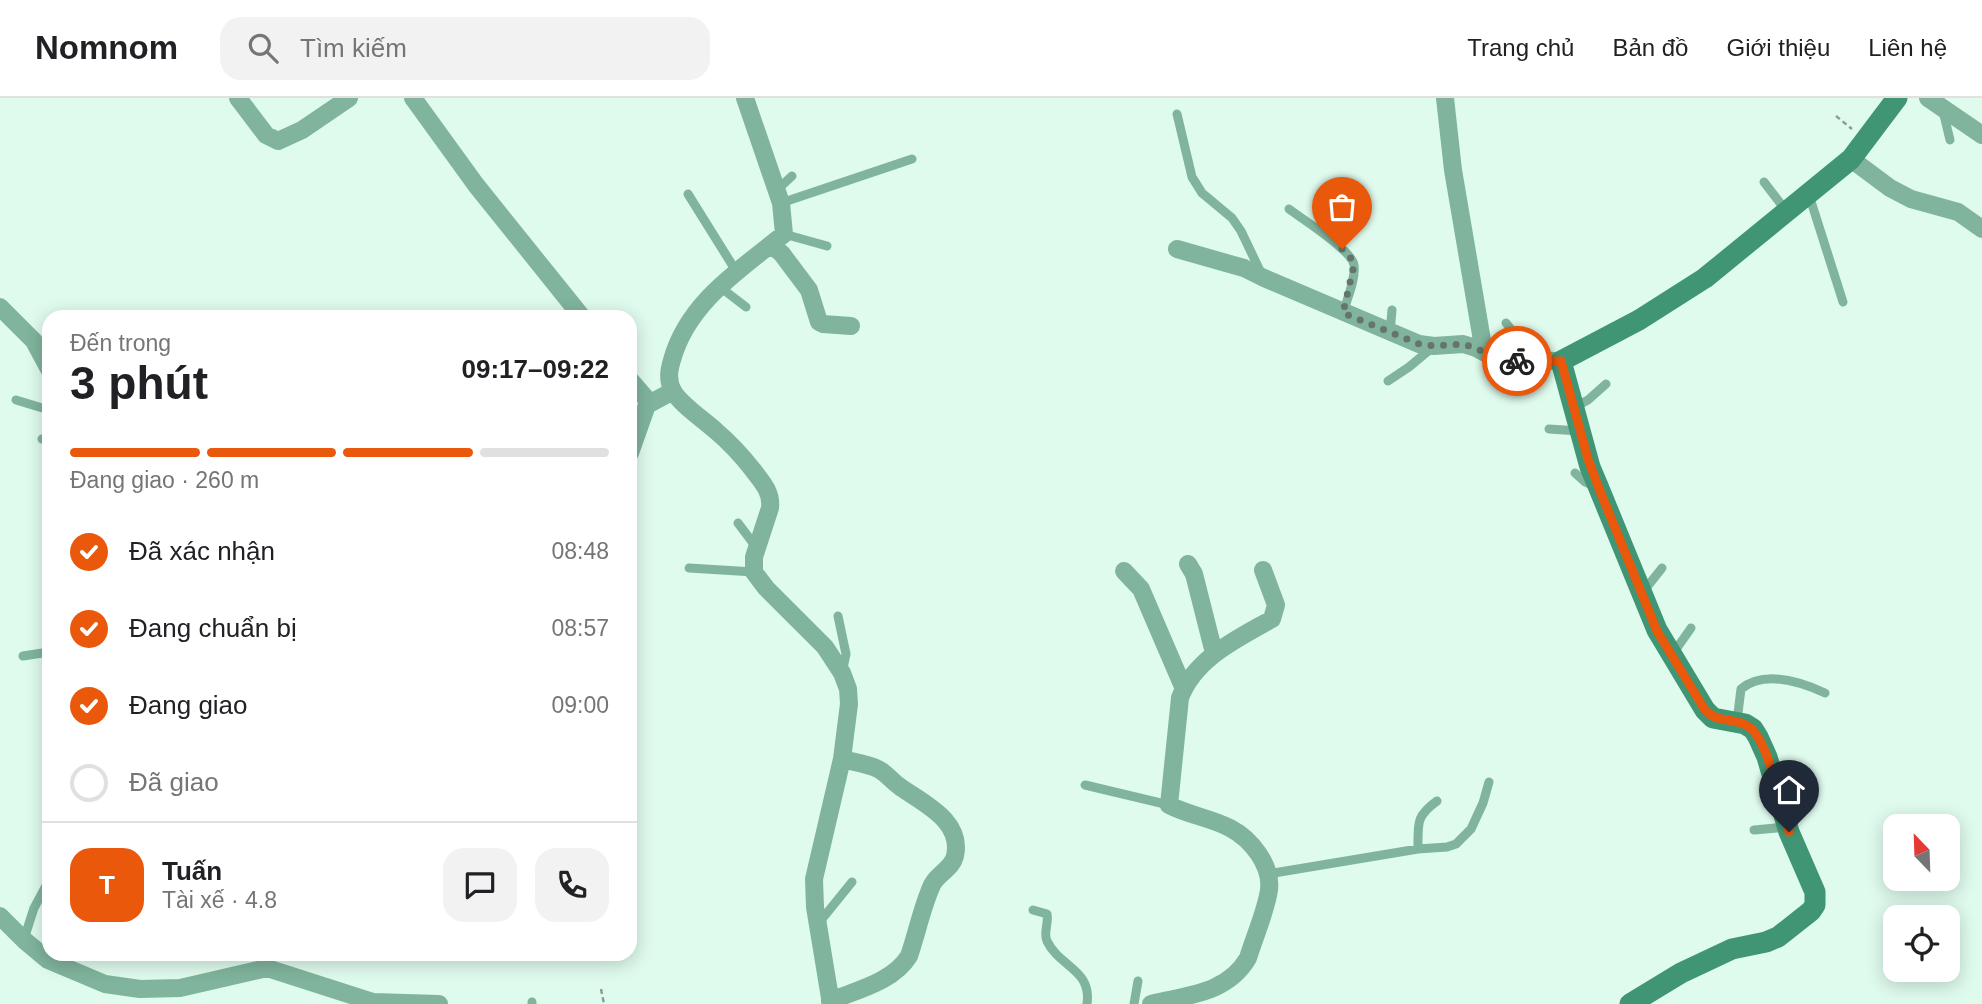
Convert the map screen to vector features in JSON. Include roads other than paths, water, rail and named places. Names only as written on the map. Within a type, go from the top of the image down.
[{"type":"street","points":[[238,98],[266,135],[278,141],[302,130],[349,98]]},
{"type":"street","points":[[413,98],[476,186],[576,310]]},
{"type":"street","points":[[745,98],[779,196],[778,239],[782,254],[809,290],[819,321],[851,326]]},
{"type":"street","points":[[1445,98],[1453,170],[1484,352]]},
{"type":"street","points":[[1177,249],[1244,268],[1419,344],[1463,344],[1499,360],[1561,361],[1639,320],[1704,278],[1788,213],[1851,159],[1897,98]]},
{"type":"street","points":[[1927,98],[1982,135]]},
{"type":"street","points":[[1851,159],[1890,188],[1911,199],[1958,212],[1982,229]]},
{"type":"street","points":[[778,239],[736,271],[697,309],[681,334],[668,380],[673,391],[719,433],[749,465],[768,491],[771,508],[757,548],[754,572],[766,588],[825,647],[842,673],[848,689],[849,704],[842,759],[814,880],[818,925],[831,1002],[890,976],[903,965],[909,956],[933,884],[954,862],[956,853],[952,830],[943,817],[878,769],[842,759]]},
{"type":"street","points":[[0,307],[34,341],[42,356]]},
{"type":"street","points":[[1561,361],[1590,467],[1657,631],[1705,710],[1713,718],[1737,722],[1753,729],[1758,737],[1767,757],[1787,827],[1811,882],[1815,905],[1778,937],[1732,949],[1681,973],[1630,1004]]},
{"type":"street","points":[[637,388],[650,402]]},
{"type":"street","points":[[637,432],[650,402],[673,391]]},
{"type":"street","points":[[1188,564],[1194,574],[1214,653]]},
{"type":"street","points":[[1151,1004],[1206,992],[1223,984],[1242,969],[1248,958],[1269,890],[1268,874],[1262,860],[1240,834],[1169,805],[1180,698],[1192,677],[1214,653],[1272,619],[1276,605],[1263,570]]},
{"type":"street","points":[[1124,571],[1141,589],[1184,690]]},
{"type":"street","points":[[0,916],[42,955]]},
{"type":"street","points":[[50,961],[105,984],[140,989],[180,988],[262,961],[282,972],[373,1002],[439,1004]]},
{"type":"lane","points":[[1943,109],[1950,141]]},
{"type":"lane","points":[[1177,114],[1192,177],[1202,193],[1232,218],[1264,278]]},
{"type":"lane","points":[[779,196],[912,159]]},
{"type":"lane","points":[[779,196],[792,176]]},
{"type":"lane","points":[[1764,182],[1788,213]]},
{"type":"lane","points":[[688,194],[736,271]]},
{"type":"lane","points":[[1809,195],[1843,302]]},
{"type":"lane","points":[[1289,209],[1352,259],[1354,274],[1343,313]]},
{"type":"lane","points":[[778,239],[827,246]]},
{"type":"lane","points":[[720,287],[746,307]]},
{"type":"lane","points":[[1390,332],[1392,310]]},
{"type":"lane","points":[[1506,323],[1523,344],[1525,361]]},
{"type":"lane","points":[[1388,381],[1434,346]]},
{"type":"lane","points":[[1575,407],[1588,400],[1606,384]]},
{"type":"lane","points":[[16,400],[42,408]]},
{"type":"lane","points":[[1549,429],[1581,431]]},
{"type":"lane","points":[[1575,473],[1589,485],[1598,486]]},
{"type":"lane","points":[[738,523],[757,548]]},
{"type":"lane","points":[[689,568],[754,572]]},
{"type":"lane","points":[[1642,593],[1662,568]]},
{"type":"lane","points":[[838,616],[846,654],[842,673]]},
{"type":"lane","points":[[1672,655],[1691,628]]},
{"type":"lane","points":[[23,656],[42,653]]},
{"type":"lane","points":[[1737,722],[1741,689],[1752,682],[1800,682],[1825,693]]},
{"type":"lane","points":[[1268,874],[1418,849],[1447,847],[1463,839],[1483,803],[1489,782]]},
{"type":"lane","points":[[1085,785],[1169,805]]},
{"type":"lane","points":[[1778,793],[1808,788]]},
{"type":"lane","points":[[1418,849],[1419,818],[1437,801]]},
{"type":"lane","points":[[1754,830],[1787,827]]},
{"type":"lane","points":[[818,925],[852,882]]},
{"type":"lane","points":[[23,940],[33,908],[42,892]]},
{"type":"lane","points":[[1033,910],[1047,914],[1045,934],[1048,943],[1084,981],[1088,990],[1087,1004]]},
{"type":"lane","points":[[1134,1004],[1138,981]]}]
